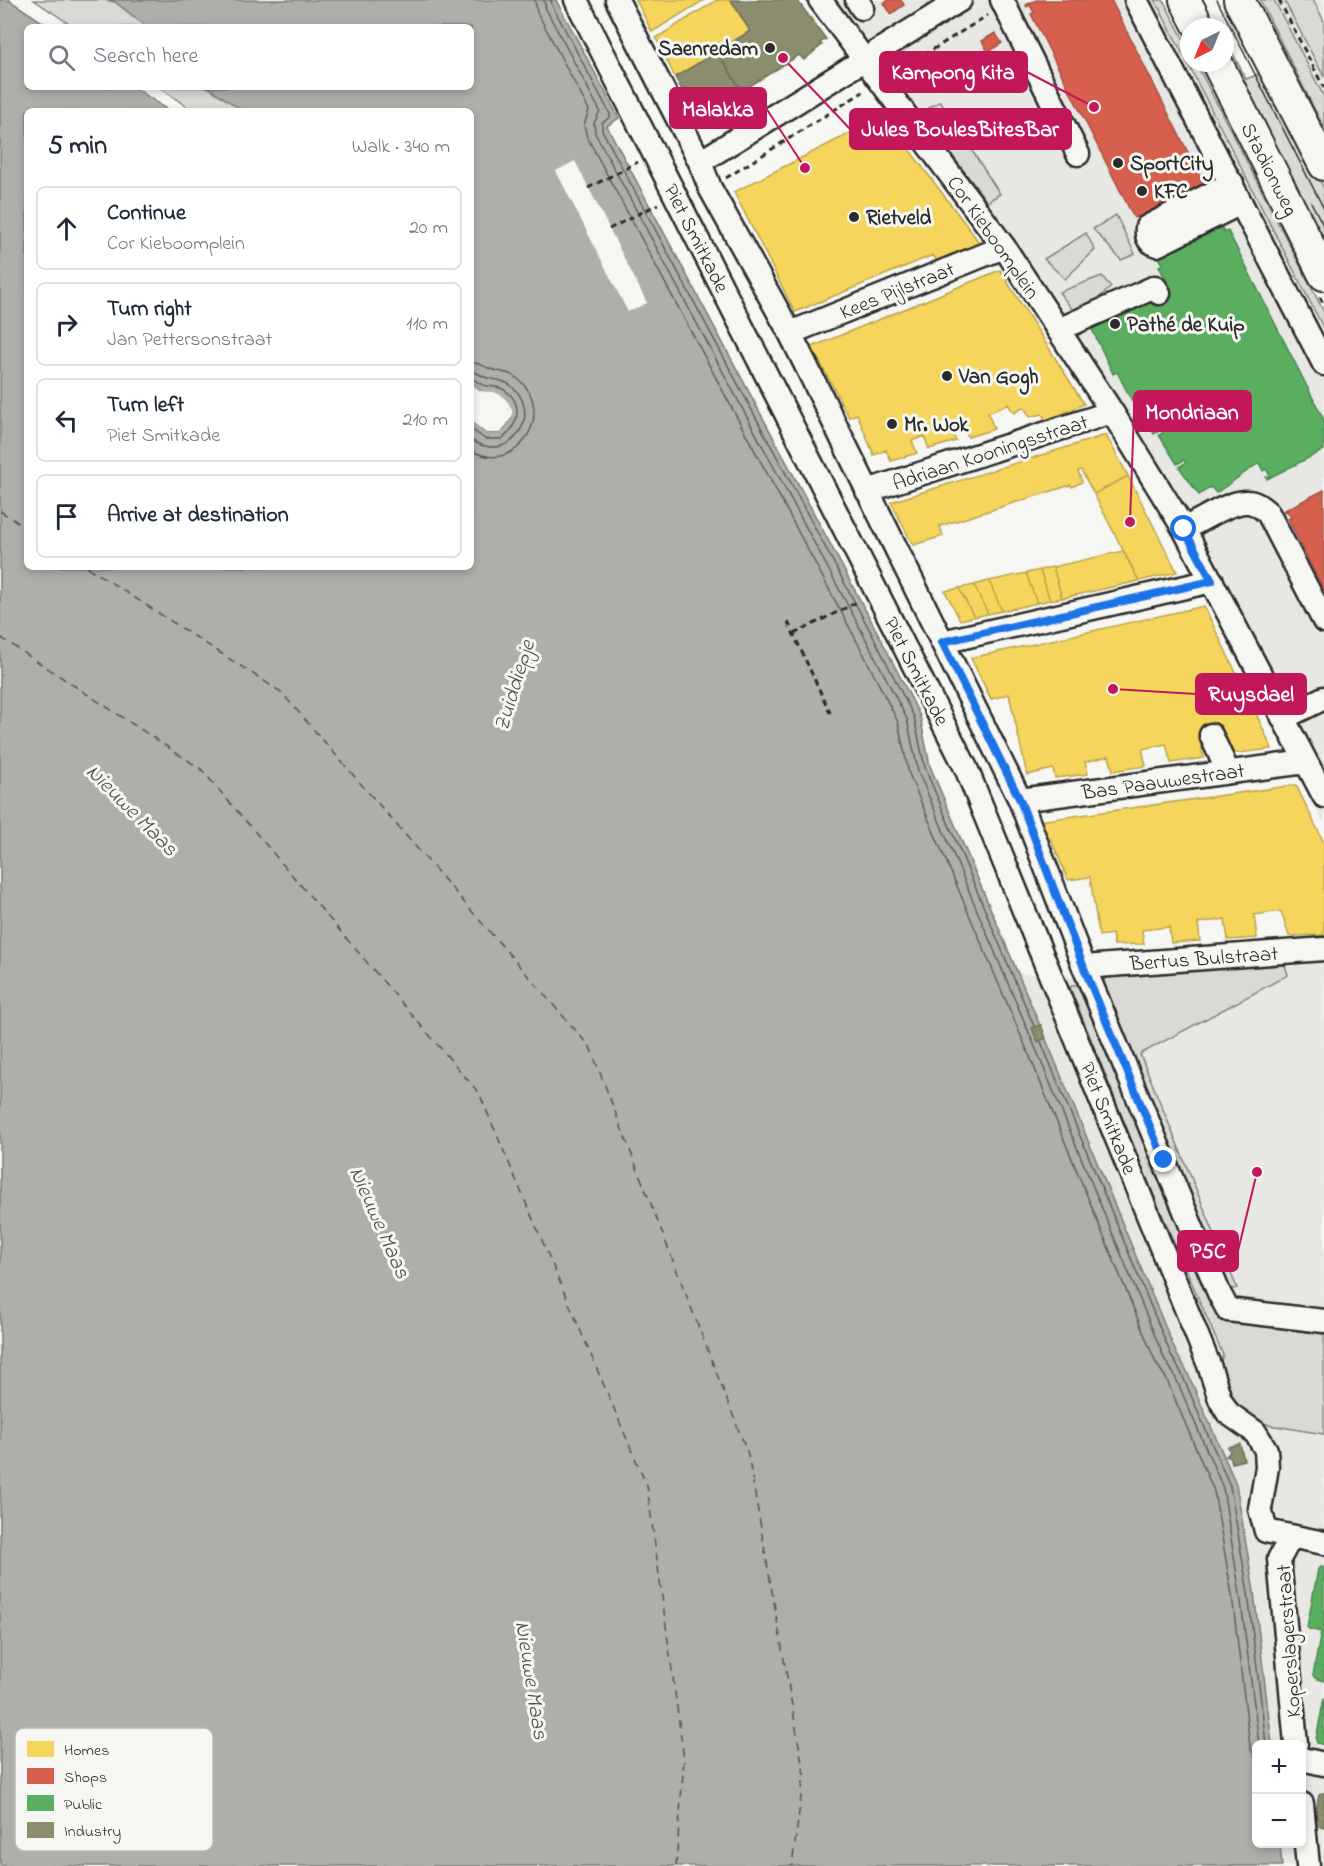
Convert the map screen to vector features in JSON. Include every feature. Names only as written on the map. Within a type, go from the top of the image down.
[{"type":"main road","points":[[1185,0],[1194,18]]},
{"type":"main road","points":[[1239,0],[1324,165]]},
{"type":"main road","name":"Stadionweg","points":[[1222,72],[1324,275]]},
{"type":"street","name":"Piet Smitkade","points":[[576,0],[966,768],[1209,1365],[1220,1399],[1228,1413],[1255,1432],[1266,1450],[1267,1467],[1260,1509],[1266,1531],[1291,1537]]},
{"type":"street","name":"Piet Smitkade","points":[[617,0],[700,162],[710,188],[790,333],[1020,800],[1084,968],[1228,1310],[1324,1321]]},
{"type":"street","name":"Cor Kieboomplein","points":[[819,0],[1004,247],[1061,328],[1184,529],[1324,796]]},
{"type":"street","points":[[700,162],[960,0]]},
{"type":"street","points":[[1136,0],[1324,364]]},
{"type":"street","points":[[1003,3],[1078,154]]},
{"type":"street","name":"Kees Pijlstraat","points":[[790,333],[1004,247]]},
{"type":"street","points":[[1061,328],[1155,287],[1159,294]]},
{"type":"street","name":"Adriaan Kooningsstraat","points":[[867,491],[1112,412]]},
{"type":"street","points":[[1184,529],[1233,505],[1245,502],[1256,504],[1268,513],[1324,621]]},
{"type":"street","points":[[942,642],[1212,581]]},
{"type":"street","points":[[1283,718],[1324,698]]},
{"type":"street","points":[[1211,735],[1228,772]]},
{"type":"street","name":"Bas Paauwestraat","points":[[1020,800],[1306,762]]},
{"type":"street","name":"Bertus Bulstraat","points":[[1084,968],[1324,950]]},
{"type":"street","name":"Koperslagerstraat","points":[[1296,1740],[1279,1558],[1291,1537],[1324,1543]]},
{"type":"street","points":[[1306,1760],[1324,1764]]},
{"type":"street","points":[[1306,1845],[1308,1866]]},
{"type":"path","points":[[1279,0],[1324,88]]},
{"type":"path","points":[[710,188],[1003,3]]},
{"type":"path","points":[[588,188],[629,167]]},
{"type":"path","points":[[609,229],[651,208]]},
{"type":"path","points":[[794,634],[865,598]]},
{"type":"path","points":[[788,622],[832,717]]},
{"type":"shaded area","points":[[34,0],[191,0],[223,24],[70,24]]},
{"type":"shaded area","points":[[805,0],[1160,0],[1180,43],[1180,72],[1194,72],[1324,318],[1324,824],[1210,605],[1114,436],[1006,263]]},
{"type":"shaded area","points":[[1155,0],[1163,0],[1180,32],[1180,49]]},
{"type":"shaded area","points":[[1260,0],[1274,0],[1324,97],[1324,128]]},
{"type":"shaded area","points":[[1266,0],[1324,0],[1324,110]]},
{"type":"shaded area","points":[[1284,0],[1313,0],[1324,21],[1324,77]]},
{"type":"shaded area","points":[[1234,56],[1246,79],[1265,72],[1324,189],[1324,253],[1232,72],[1234,72]]},
{"type":"shaded area","points":[[1192,72],[1201,72],[1324,312],[1324,329]]},
{"type":"shaded area","points":[[163,90],[291,90],[314,108],[189,108]]},
{"type":"shaded area","points":[[940,101],[1000,194],[987,202],[921,113]]},
{"type":"shaded area","points":[[1116,215],[1135,254],[1121,260],[1093,229]]},
{"type":"shaded area","points":[[1086,233],[1095,250],[1065,279],[1044,259]]},
{"type":"shaded area","points":[[1102,276],[1111,287],[1078,317],[1059,292]]},
{"type":"shaded area","points":[[1324,961],[1324,1866],[1250,1866],[980,971],[1099,978],[1234,965]]},
{"type":"shaded area","points":[[1285,965],[1288,975],[1140,1054],[1237,1288],[1228,1290],[1125,1042],[1103,982],[1109,974]]},
{"type":"shaded area","points":[[1082,982],[1218,1319],[1324,1334],[1324,1434],[1269,1425],[1231,1409],[1219,1366],[1223,1355],[1155,1198],[1070,987]]},
{"type":"water","points":[[0,0],[9,0],[45,24],[24,24],[24,90],[138,90],[165,108],[24,108],[24,570],[474,570],[474,424],[486,433],[501,433],[512,417],[501,397],[479,391],[474,386],[474,108],[239,108],[212,90],[474,90],[474,24],[143,24],[115,2],[105,0],[556,0],[619,118],[607,126],[920,716],[930,766],[1177,1355],[1185,1367],[1236,1484],[1254,1592],[1272,1740],[1252,1740],[1252,1848],[1280,1848],[1282,1866],[0,1866]]},
{"type":"pier","points":[[575,161],[647,303],[628,312],[556,171]]},
{"type":"pier","points":[[474,386],[479,391],[494,392],[508,402],[512,410],[512,417],[501,433],[486,433],[474,424],[474,413],[475,420],[481,426],[487,430],[499,430],[509,417],[509,410],[501,398],[477,394]]},
{"type":"building: Homes","points":[[636,0],[704,0],[652,32]]},
{"type":"building: Homes","points":[[717,0],[731,0],[750,31],[675,77],[656,38]]},
{"type":"building: Homes","name":"Rietveld","points":[[884,116],[979,242],[938,263],[933,255],[795,312],[734,192]]},
{"type":"building: Homes","name":"Van Gogh","points":[[1000,270],[1084,404],[1046,421],[1042,414],[1030,417],[1024,407],[1014,413],[1008,404],[988,413],[994,429],[968,437],[962,422],[950,427],[956,441],[929,449],[924,436],[912,441],[917,453],[891,461],[886,450],[874,455],[857,414],[849,417],[812,347]]},
{"type":"building: Homes","points":[[1106,435],[1128,476],[1094,494],[1081,470],[1078,471],[1082,482],[1072,487],[1071,485],[940,526],[943,536],[913,545],[891,502]]},
{"type":"building: Homes","points":[[1128,476],[1177,572],[1139,581],[1094,494]]},
{"type":"building: Homes","points":[[1123,551],[1139,581],[1062,598],[1053,567]]},
{"type":"building: Homes","points":[[1053,567],[1062,598],[1050,600],[1040,570]]},
{"type":"building: Homes","points":[[1040,570],[1050,600],[1037,603],[1026,573]]},
{"type":"building: Homes","points":[[1026,573],[1037,603],[1002,611],[989,581]]},
{"type":"building: Homes","points":[[989,581],[1002,611],[988,614],[974,585]]},
{"type":"building: Homes","points":[[974,585],[988,614],[974,617],[959,588]]},
{"type":"building: Homes","points":[[959,588],[974,617],[960,620],[945,591]]},
{"type":"building: Homes","points":[[1204,606],[1241,683],[1237,685],[1247,709],[1253,707],[1272,749],[1231,754],[1222,732],[1199,737],[1204,758],[1171,763],[1166,744],[1142,749],[1146,766],[1113,771],[1109,756],[1085,762],[1088,774],[1055,778],[1053,769],[1027,775],[1009,694],[991,699],[971,658]]},
{"type":"building: Homes","points":[[1296,785],[1324,843],[1324,940],[1323,935],[1289,936],[1281,911],[1254,915],[1257,938],[1228,940],[1225,919],[1198,923],[1200,941],[1171,943],[1169,927],[1142,930],[1144,944],[1114,945],[1112,934],[1099,936],[1090,877],[1068,880],[1051,839],[1046,839],[1038,821]]},
{"type":"building: Shops","points":[[889,0],[901,0],[904,5],[891,14],[884,3]]},
{"type":"building: Shops","points":[[1036,0],[1111,0],[1203,182],[1200,185],[1203,191],[1141,223],[1137,216],[1134,218],[1031,14],[1034,13],[1030,5],[1027,7],[1026,5]]},
{"type":"building: Shops","points":[[995,33],[1002,43],[988,52],[982,41]]},
{"type":"building: Shops","points":[[1324,490],[1324,591],[1288,519],[1291,517],[1287,511],[1283,511]]},
{"type":"building: Public","points":[[1220,224],[1224,232],[1228,231],[1324,420],[1324,450],[1267,479],[1266,477],[1270,476],[1266,469],[1263,471],[1259,463],[1216,493],[1211,487],[1199,495],[1179,467],[1186,462],[1184,460],[1177,464],[1159,435],[1163,433],[1161,430],[1154,434],[1137,404],[1142,402],[1140,399],[1133,403],[1117,372],[1113,374],[1089,323],[1170,289],[1159,266],[1163,264],[1158,256]]},
{"type":"building: Public","points":[[1324,1567],[1324,1681],[1313,1675],[1321,1632],[1307,1627],[1318,1569]]},
{"type":"building: Public","points":[[1324,1698],[1324,1745],[1317,1743],[1316,1740]]},
{"type":"building: Industry","name":"Saenredam","points":[[731,0],[797,0],[826,39],[804,60],[799,55],[742,91],[717,52],[750,31]]},
{"type":"building: Industry","points":[[717,52],[739,87],[728,95],[730,98],[707,112],[704,107],[697,112],[685,88],[682,90],[675,77]]},
{"type":"building: Industry","points":[[1041,1025],[1046,1038],[1038,1042],[1032,1028]]},
{"type":"building: Industry","points":[[1240,1444],[1244,1460],[1232,1463],[1231,1458],[1226,1456],[1230,1452],[1228,1447]]},
{"type":"building: Industry","points":[[1324,1793],[1324,1827],[1315,1825],[1314,1821],[1319,1795]]},
{"type":"ferry route","points":[[0,511],[24,526]]},
{"type":"ferry route","points":[[92,570],[281,692],[590,1047],[748,1454],[804,1774],[792,1866]]},
{"type":"ferry route","points":[[0,637],[201,769],[479,1093],[647,1486],[684,1759],[676,1866]]},
{"type":"tram line","points":[[1217,0],[1324,209]]},
{"type":"tram line","points":[[1311,202],[1324,227]]},
{"type":"place","name":"Saenredam","points":[[770,48]]},
{"type":"place","name":"Jules BoulesBitesBar","points":[[783,58]]},
{"type":"place","name":"Kampong Kita","points":[[1094,107]]},
{"type":"place","name":"SportCity","points":[[1118,163]]},
{"type":"place","name":"Malakka","points":[[805,168]]},
{"type":"place","name":"KFC","points":[[1142,191]]},
{"type":"place","name":"Rietveld","points":[[854,217]]},
{"type":"place","name":"Pathé de Kuip","points":[[1115,324]]},
{"type":"place","name":"Van Gogh","points":[[947,376]]},
{"type":"place","name":"Mr. Wok","points":[[892,424]]},
{"type":"place","name":"Mondriaan","points":[[1130,522]]},
{"type":"place","name":"Ruysdael","points":[[1113,689]]},
{"type":"place","name":"P5C","points":[[1257,1172]]},
{"type":"route","points":[[1164,1160],[1084,968],[1020,800],[942,642],[1212,581],[1184,529]]},
{"type":"water label","name":"Zuiddiepje","points":[[513,685]]},
{"type":"water label","name":"Nieuwe Maas","points":[[133,809]]},
{"type":"water label","name":"Nieuwe Maas","points":[[381,1222]]},
{"type":"water label","name":"Nieuwe Maas","points":[[533,1680]]}]
